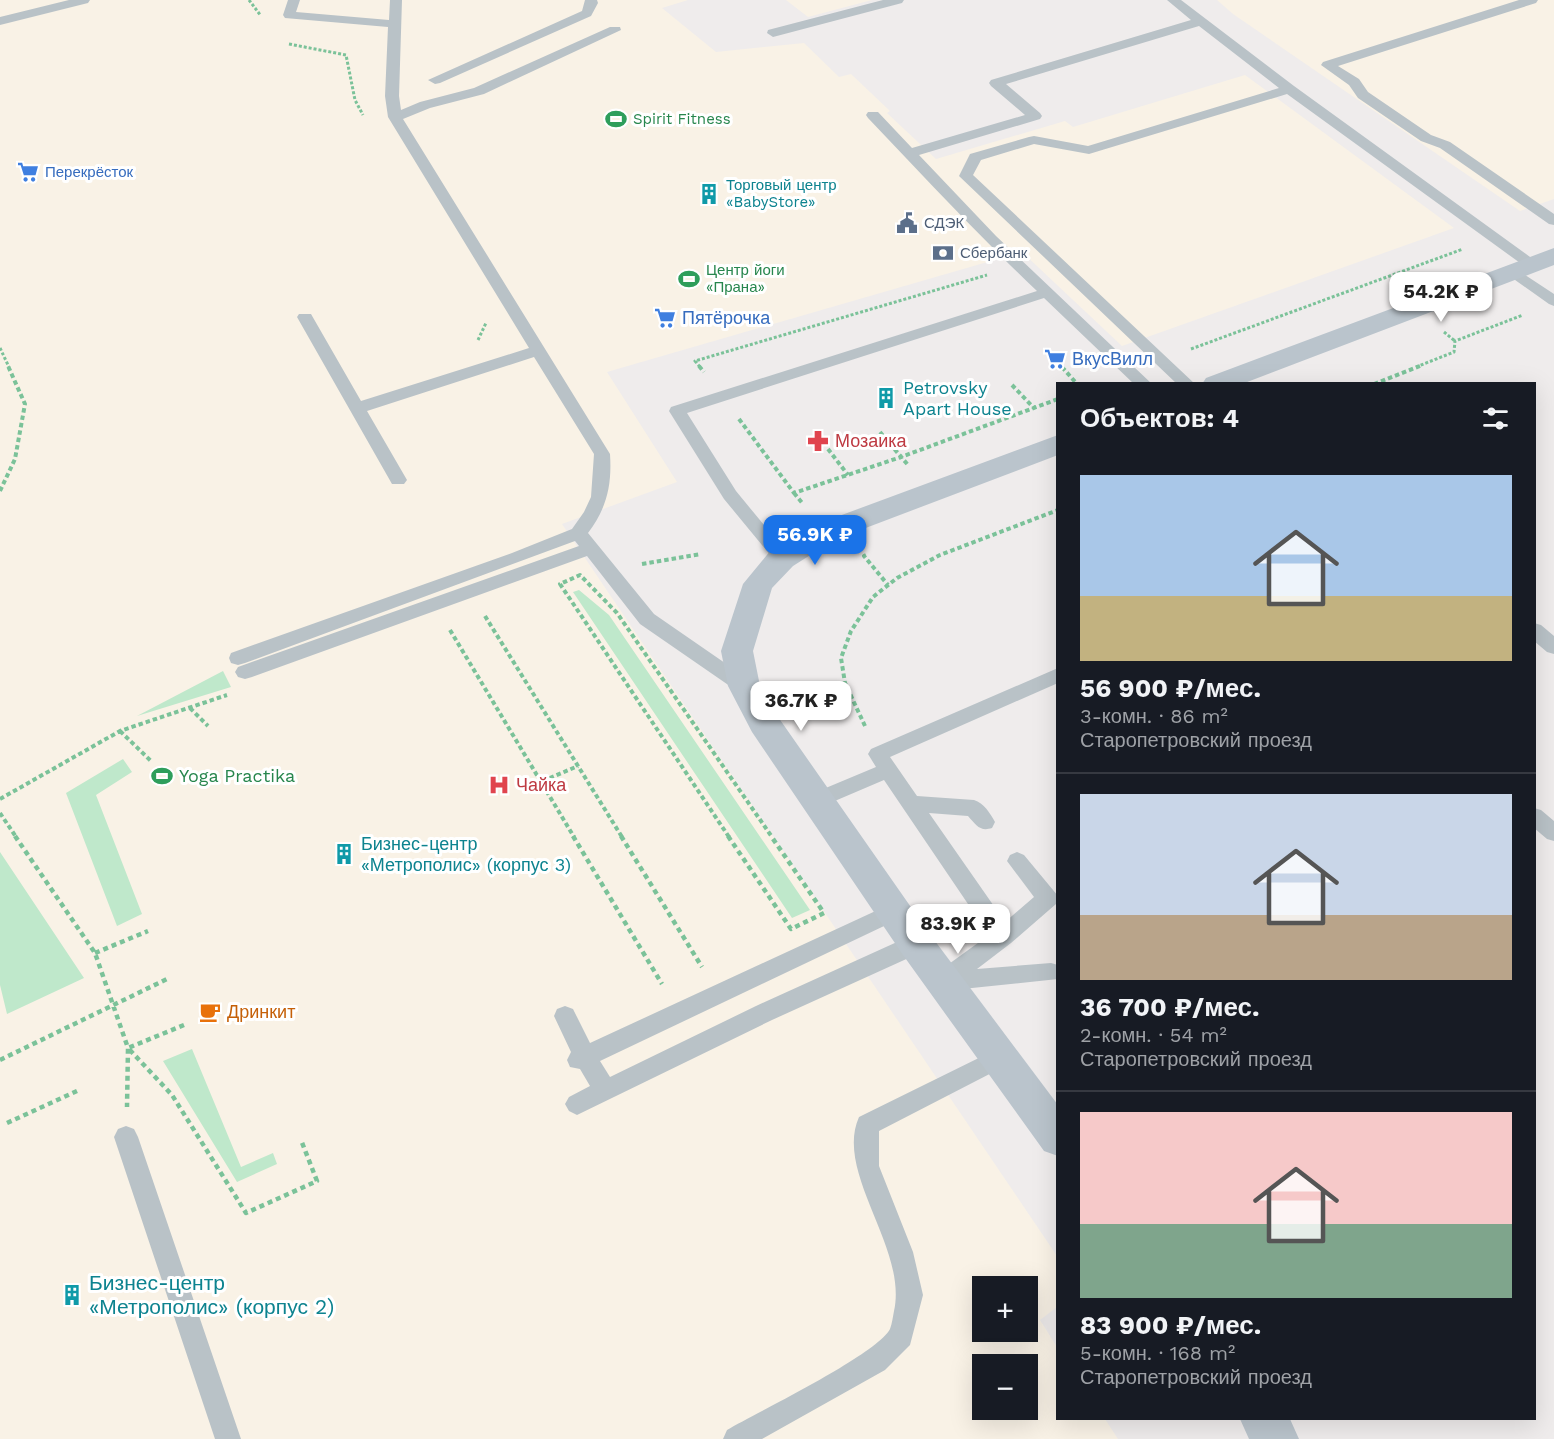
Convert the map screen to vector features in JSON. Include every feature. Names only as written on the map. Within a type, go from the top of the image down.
[{"type":"street","points":[[1221,382],[1533,264]]},
{"type":"street","points":[[1056,445],[823,533],[782,558],[758,584],[745,619],[737,651],[744,687],[764,723],[816,801],[895,910],[916,944],[1056,1135]]},
{"type":"street","points":[[1263,1420],[1277,1439]]},
{"type":"lane","points":[[0,21],[84,0]]},
{"type":"lane","points":[[294,0],[289,15],[396,24]]},
{"type":"lane","points":[[396,0],[392,96],[395,117],[602,454],[601,495],[593,515],[578,533],[241,665],[589,549]]},
{"type":"lane","points":[[435,80],[587,13],[592,3],[591,0]]},
{"type":"lane","points":[[773,33],[898,0]]},
{"type":"lane","points":[[1173,0],[1289,89],[1533,264],[1554,301]]},
{"type":"lane","points":[[1532,0],[1328,65],[1354,82],[1363,95],[1426,138],[1445,145],[1554,221]]},
{"type":"lane","points":[[909,153],[1035,116],[996,83],[1201,21]]},
{"type":"lane","points":[[395,117],[425,105],[478,91],[615,30]]},
{"type":"lane","points":[[1185,382],[966,176],[975,157],[1034,140],[1089,150],[1289,89]]},
{"type":"lane","points":[[873,115],[991,239],[1142,382]]},
{"type":"lane","points":[[782,558],[730,495],[677,411],[1048,292]]},
{"type":"lane","points":[[305,317],[398,480]]},
{"type":"lane","points":[[357,408],[540,350]]},
{"type":"lane","points":[[578,533],[647,619],[744,687]]},
{"type":"lane","points":[[1536,632],[1554,647]]},
{"type":"lane","points":[[816,801],[883,762],[1056,676]]},
{"type":"lane","points":[[883,762],[1003,937]]},
{"type":"lane","points":[[911,804],[974,808],[985,822]]},
{"type":"lane","points":[[1536,818],[1554,833]]},
{"type":"lane","points":[[943,981],[1003,937],[1048,898],[1017,861]]},
{"type":"lane","points":[[582,1059],[895,910]]},
{"type":"lane","points":[[577,1104],[764,1013],[916,944]]},
{"type":"lane","points":[[943,981],[1051,972]]},
{"type":"lane","points":[[565,1016],[582,1059],[606,1091]]},
{"type":"lane","points":[[736,1439],[876,1361],[901,1336],[910,1295],[901,1252],[867,1166],[867,1125],[999,1058]]},
{"type":"lane","points":[[126,1137],[228,1439]]},
{"type":"path","points":[[249,0],[262,17]]},
{"type":"path","points":[[283,43],[346,55],[355,100],[366,121]]},
{"type":"path","points":[[1162,360],[1495,238]]},
{"type":"path","points":[[1379,382],[1454,352],[1455,341],[1532,311]]},
{"type":"path","points":[[470,372],[458,354],[472,347],[481,336],[486,323],[484,317]]},
{"type":"path","points":[[0,348],[25,404],[15,459],[0,491]]},
{"type":"path","points":[[1062,367],[1075,382]]},
{"type":"path","points":[[1012,385],[1034,408]]},
{"type":"path","points":[[880,432],[912,470]]},
{"type":"path","points":[[828,449],[848,475]]},
{"type":"path","points":[[883,762],[845,685],[841,659],[856,620],[878,592],[923,563],[1056,511]]},
{"type":"path","points":[[874,552],[864,556],[888,585]]},
{"type":"path","points":[[550,587],[580,575],[617,613],[825,913],[781,934]]},
{"type":"path","points":[[560,584],[791,929]]},
{"type":"path","points":[[493,609],[483,613],[704,970]]},
{"type":"path","points":[[457,623],[448,626],[665,989]]},
{"type":"path","points":[[0,799],[120,731],[231,693]]},
{"type":"path","points":[[190,708],[208,726]]},
{"type":"path","points":[[120,731],[151,760]]},
{"type":"path","points":[[529,787],[578,766]]},
{"type":"path","points":[[0,813],[94,953],[128,1048],[126,1137]]},
{"type":"path","points":[[94,953],[148,930]]},
{"type":"path","points":[[694,975],[712,967]]},
{"type":"path","points":[[0,1060],[167,979]]},
{"type":"path","points":[[128,1048],[184,1025]]},
{"type":"path","points":[[128,1048],[172,1095],[246,1213],[317,1181],[302,1140]]},
{"type":"path","points":[[7,1123],[77,1091]]},
{"type":"shaded area","points":[[0,0],[688,0],[662,8],[716,52],[804,43],[839,77],[851,74],[890,111],[887,113],[936,159],[1065,121],[1073,127],[1245,75],[1454,228],[1122,346],[1022,252],[607,372],[677,482],[562,524],[1056,1255],[1056,1308],[1040,1320],[1056,1345],[1056,1420],[1106,1420],[1118,1439],[0,1439]]},
{"type":"shaded area","points":[[786,0],[872,0],[808,17]]},
{"type":"shaded area","points":[[1217,0],[1554,0],[1554,199],[1520,211],[1233,14]]},
{"type":"green space","points":[[579,590],[609,615],[810,910],[792,918],[573,592]]},
{"type":"green space","points":[[223,671],[231,687],[137,716]]},
{"type":"green space","points":[[123,759],[132,772],[96,795],[142,914],[117,926],[66,793]]},
{"type":"green space","points":[[0,852],[84,978],[7,1014],[0,985]]},
{"type":"green space","points":[[192,1049],[241,1167],[273,1153],[277,1164],[237,1182],[163,1061]]},
{"type":"place","name":"Spirit Fitness","points":[[616,119]]},
{"type":"place","name":"Перекрёсток","points":[[28,172]]},
{"type":"place","name":"Торговый центр «BabyStore»","points":[[709,194]]},
{"type":"place","name":"СДЭК","points":[[907,223]]},
{"type":"place","name":"Сбербанк","points":[[943,253]]},
{"type":"place","name":"Центр йоги «Прана»","points":[[689,279]]},
{"type":"place","name":"Пятёрочка","points":[[665,318]]},
{"type":"place","name":"ВкусВилл","points":[[1055,359]]},
{"type":"place","name":"Petrovsky Apart House","points":[[886,398]]},
{"type":"place","name":"Мозаика","points":[[818,441]]},
{"type":"place","name":"Yoga Practika","points":[[162,776]]},
{"type":"place","name":"Чайка","points":[[499,785]]},
{"type":"place","name":"Бизнес-центр «Метрополис» (корпус 3)","points":[[344,854]]},
{"type":"place","name":"Дринкит","points":[[210,1012]]},
{"type":"place","name":"Бизнес-центр «Метрополис» (корпус 2)","points":[[72,1295]]}]
